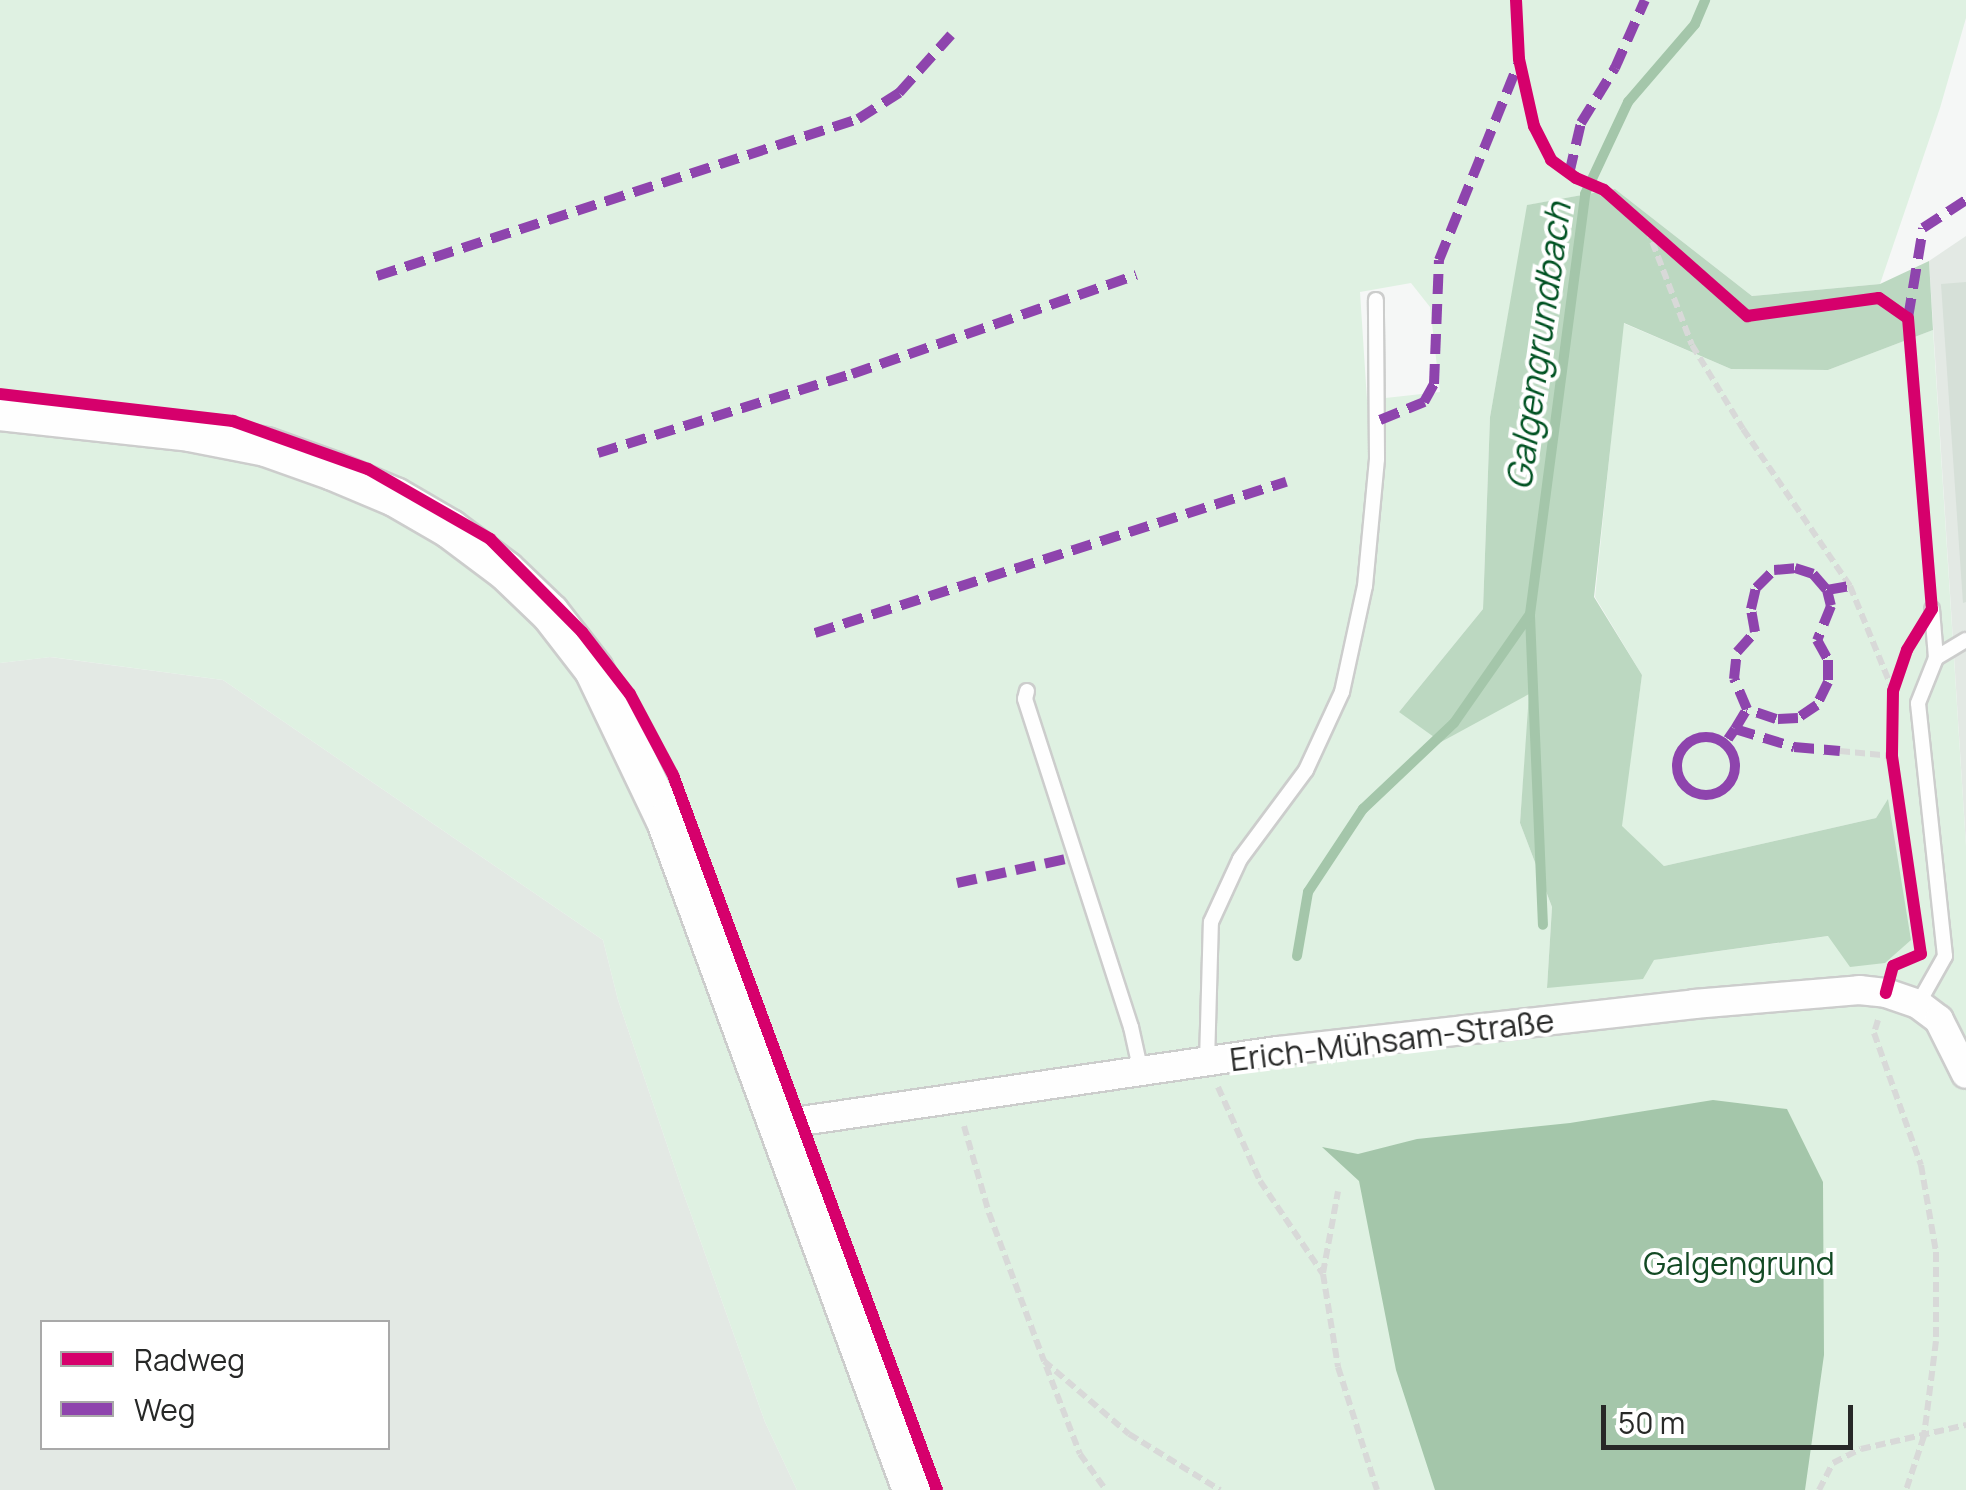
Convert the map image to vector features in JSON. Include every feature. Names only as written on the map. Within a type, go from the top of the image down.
[{"type":"main road","points":[[0,411],[172,430],[266,447],[395,497],[450,529],[506,570],[550,613],[594,670],[627,732],[666,821],[781,1124],[912,1490]]},
{"type":"street","name":"Erich-Mühsam-Straße","points":[[781,1124],[1207,1062],[1694,1004],[1859,990],[1886,992],[1918,1004],[1938,1020],[1966,1074]]},
{"type":"lane","points":[[1207,1062],[1211,922],[1240,859],[1306,770],[1342,692],[1365,586],[1378,440],[1376,300]]},
{"type":"lane","points":[[1918,1004],[1945,956],[1918,702],[1936,658],[1932,609]]},
{"type":"lane","points":[[1936,658],[1966,640]]},
{"type":"lane","points":[[1027,691],[1025,700],[1131,1027],[1141,1072]]},
{"type":"path","points":[[1632,215],[1675,253]]},
{"type":"path","points":[[1646,228],[1692,345],[1743,429],[1850,586],[1893,692]]},
{"type":"path","points":[[1893,708],[1893,692],[1902,664]]},
{"type":"path","points":[[1892,740],[1895,776]]},
{"type":"path","points":[[1840,751],[1892,756]]},
{"type":"path","points":[[1886,992],[1874,1033],[1922,1165],[1936,1252],[1936,1341],[1924,1436],[1906,1490]]},
{"type":"path","points":[[1207,1062],[1260,1181],[1323,1274]]},
{"type":"path","points":[[956,1101],[995,1230],[1044,1361],[1080,1454],[1106,1490]]},
{"type":"path","points":[[1338,1191],[1323,1274],[1338,1366],[1377,1490]]},
{"type":"path","points":[[1044,1361],[1129,1434],[1220,1490]]},
{"type":"path","points":[[1819,1490],[1833,1463],[1862,1449],[1966,1425]]},
{"type":"shaded area","points":[[1615,189],[1752,296],[1880,284],[1929,261],[1933,330],[1828,370],[1731,369],[1624,323],[1594,597],[1642,675],[1622,826],[1664,866],[1876,818],[1888,799],[1911,940],[1885,963],[1850,967],[1828,936],[1654,960],[1643,979],[1547,988],[1552,907],[1520,823],[1529,694],[1441,742],[1399,712],[1483,609],[1490,417],[1527,205]]},
{"type":"shaded area","points":[[1966,236],[1966,846],[1929,261]]},
{"type":"shaded area","points":[[50,657],[223,680],[603,940],[618,1000],[682,1189],[765,1422],[797,1490],[0,1490],[0,663]]},
{"type":"shaded area","points":[[1713,1100],[1787,1109],[1823,1182],[1824,1355],[1805,1490],[1435,1490],[1396,1370],[1359,1181],[1322,1147],[1358,1154],[1417,1139],[1570,1123]]},
{"type":"green space","name":"Galgengrund","points":[[0,0],[1966,0],[1966,18],[1940,108],[1880,284],[1752,296],[1615,189],[1528,205],[1490,417],[1483,609],[1399,712],[1530,693],[1520,823],[1552,907],[1547,988],[1653,960],[1829,936],[1887,801],[1876,818],[1664,866],[1621,826],[1642,675],[1595,597],[1623,323],[1731,369],[1828,370],[1933,330],[1966,846],[1966,1490],[797,1490],[765,1422],[682,1189],[618,1000],[603,940],[223,680],[51,657],[0,663]],"holes":[[[1411,283],[1430,307],[1440,392],[1367,400],[1360,292]]]},
{"type":"building","points":[[1966,282],[1966,602],[1963,603],[1941,284]]},
{"type":"waterway","name":"Galgengrundbach","points":[[1297,956],[1308,892],[1363,809],[1454,723],[1530,614],[1585,194],[1628,102],[1695,24],[1705,0]]},
{"type":"waterway","name":"Galgengrundbach","points":[[1530,616],[1543,925]]},
{"type":"marked path","points":[[1569,174],[1581,123],[1615,68],[1645,0]]},
{"type":"marked path","points":[[377,276],[858,119],[899,93],[951,35]]},
{"type":"marked path","points":[[1380,420],[1424,402],[1434,384],[1439,260],[1518,64]]},
{"type":"marked path","points":[[1908,318],[1923,228],[1966,200]]},
{"type":"marked path","points":[[598,453],[852,374],[1136,275]]},
{"type":"marked path","points":[[815,633],[1286,482]]},
{"type":"marked path","points":[[1735,729],[1747,709],[1734,679],[1737,652],[1755,632],[1751,609],[1756,588],[1774,570],[1795,568],[1813,574],[1827,590],[1831,606],[1817,640],[1828,660],[1828,682],[1817,705],[1798,718],[1776,719],[1747,709]]},
{"type":"marked path","points":[[1827,590],[1850,586]]},
{"type":"marked path","points":[[1728,739],[1735,729],[1794,747],[1840,751]]},
{"type":"marked path","points":[[1706,737],[1727,745],[1735,766],[1727,787],[1706,795],[1685,787],[1677,766],[1685,745],[1706,737]]},
{"type":"marked path","points":[[957,883],[1074,857]]},
{"type":"cycle path","points":[[1516,0],[1519,59],[1534,126],[1551,160],[1576,178],[1604,190],[1747,316],[1879,298],[1908,318],[1932,609],[1907,650],[1893,691],[1892,756],[1921,954],[1893,966],[1886,993]]},
{"type":"cycle path","points":[[0,394],[233,421],[368,469],[490,539],[582,632],[630,694],[673,775],[937,1490]]}]
